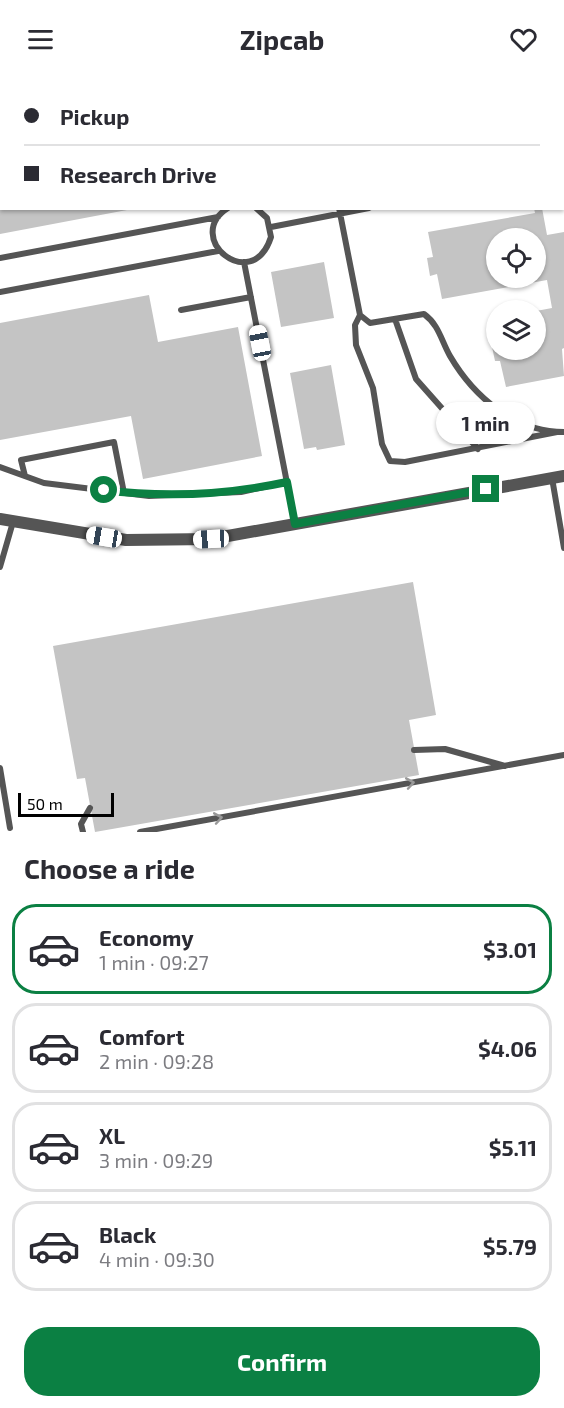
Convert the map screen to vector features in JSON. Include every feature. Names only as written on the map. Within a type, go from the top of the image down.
[{"type":"street","points":[[0,519],[126,540],[211,539],[558,477]]},
{"type":"lane","points":[[0,258],[218,217],[226,210]]},
{"type":"lane","points":[[218,217],[213,234],[218,251],[234,261],[244,262],[262,255],[271,237],[271,227],[267,218],[258,210]]},
{"type":"lane","points":[[271,227],[340,211],[360,315],[355,325],[356,345],[373,388],[382,444],[390,461],[405,462],[562,432]]},
{"type":"lane","points":[[0,292],[218,251]]},
{"type":"lane","points":[[244,262],[295,524]]},
{"type":"lane","points":[[181,310],[250,297]]},
{"type":"lane","points":[[360,315],[370,323],[423,314],[434,322],[456,365],[487,403],[515,422],[562,432]]},
{"type":"lane","points":[[395,319],[416,379],[478,449]]},
{"type":"lane","points":[[25,476],[21,460],[114,442],[124,493]]},
{"type":"lane","points":[[0,467],[44,483],[149,495],[241,492],[287,482]]},
{"type":"lane","points":[[558,477],[564,548]]},
{"type":"lane","points":[[0,567],[13,522]]},
{"type":"lane","points":[[414,750],[446,750],[505,766]]},
{"type":"lane","points":[[140,832],[564,755]]},
{"type":"lane","points":[[0,768],[10,828]]},
{"type":"lane","points":[[83,832],[81,824],[90,808]]},
{"type":"building","points":[[0,210],[127,210],[0,234]]},
{"type":"building","points":[[542,210],[546,228],[486,228],[486,288],[503,288],[442,299],[437,274],[430,276],[427,258],[433,257],[428,232]]},
{"type":"building","points":[[546,230],[547,235],[564,232],[564,348],[562,349],[564,376],[506,387],[500,361],[495,360],[546,360],[546,309],[552,308],[547,280]]},
{"type":"building","points":[[324,262],[334,318],[281,327],[271,272]]},
{"type":"building","points":[[149,295],[158,342],[238,327],[262,456],[143,479],[131,416],[0,440],[0,323]]},
{"type":"building","points":[[331,365],[345,445],[317,450],[316,447],[304,449],[290,373]]},
{"type":"building","points":[[413,582],[436,715],[409,720],[419,775],[95,832],[85,778],[77,779],[53,646]]},
{"type":"route","points":[[104,490],[149,495],[241,492],[287,482],[295,524],[486,489]]}]
